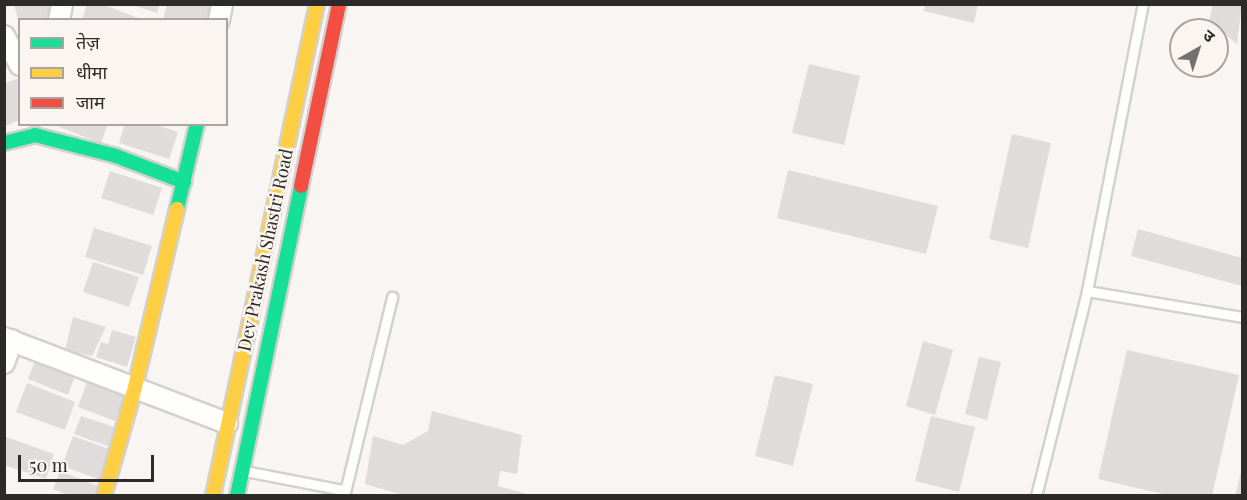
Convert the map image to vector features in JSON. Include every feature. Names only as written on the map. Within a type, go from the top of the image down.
[{"type":"street","name":"Dev Prakash Shastri Road","points":[[213,495],[317,4]]},
{"type":"street","name":"Dev Prakash Shastri Road","points":[[237,495],[339,4]]},
{"type":"street","points":[[4,36],[18,61]]},
{"type":"street","points":[[105,495],[135,387],[197,126]]},
{"type":"street","points":[[4,143],[36,130],[116,156],[184,182]]},
{"type":"street","points":[[4,363],[8,339],[227,423]]},
{"type":"lane","points":[[1036,495],[1087,291],[1143,4]]},
{"type":"lane","points":[[1087,291],[1242,317]]},
{"type":"lane","points":[[241,470],[344,493],[355,456],[392,297]]},
{"type":"building","points":[[87,4],[102,4],[138,18],[83,18]]},
{"type":"building","points":[[129,4],[159,4],[157,13]]},
{"type":"building","points":[[167,4],[205,4],[213,7],[210,18],[164,18]]},
{"type":"building","points":[[925,4],[978,4],[974,23],[924,11]]},
{"type":"building","points":[[1213,4],[1242,4],[1237,44],[1229,37],[1229,18],[1210,18]]},
{"type":"building","points":[[14,5],[59,5],[56,18],[18,18],[18,20]]},
{"type":"building","points":[[809,64],[860,76],[844,145],[792,133]]},
{"type":"building","points":[[18,79],[18,121],[5,126],[5,83]]},
{"type":"building","points":[[56,126],[107,126],[101,143]]},
{"type":"building","points":[[124,126],[160,126],[178,132],[169,159],[119,143]]},
{"type":"building","points":[[1012,134],[1051,143],[1028,248],[989,239]]},
{"type":"building","points":[[788,170],[938,206],[926,254],[777,218]]},
{"type":"building","points":[[110,171],[162,188],[153,215],[101,198]]},
{"type":"building","points":[[94,228],[152,246],[143,275],[85,257]]},
{"type":"building","points":[[1138,229],[1242,258],[1242,286],[1131,256]]},
{"type":"building","points":[[93,262],[139,277],[129,307],[83,292]]},
{"type":"building","points":[[73,317],[106,327],[92,356],[65,350]]},
{"type":"building","points":[[112,330],[136,337],[127,367],[96,357],[101,342],[108,344]]},
{"type":"building","points":[[923,341],[953,350],[935,415],[906,406]]},
{"type":"building","points":[[1127,350],[1239,375],[1212,496],[1171,496],[1098,479]]},
{"type":"building","points":[[979,357],[1001,362],[987,420],[965,414]]},
{"type":"building","points":[[36,358],[76,373],[68,395],[28,379]]},
{"type":"building","points":[[775,375],[813,384],[793,466],[755,456]]},
{"type":"building","points":[[88,379],[126,393],[115,421],[78,407]]},
{"type":"building","points":[[27,383],[75,402],[65,430],[16,412]]},
{"type":"building","points":[[432,411],[522,435],[517,474],[500,471],[498,486],[534,496],[407,496],[365,484],[373,436],[403,445],[428,431]]},
{"type":"building","points":[[81,416],[117,428],[110,447],[74,434]]},
{"type":"building","points":[[931,416],[975,427],[959,492],[915,481]]},
{"type":"building","points":[[73,436],[112,450],[101,480],[62,466]]},
{"type":"building","points":[[6,437],[54,454],[46,479],[4,465]]},
{"type":"building","points":[[1242,468],[1242,496],[1235,496]]},
{"type":"building","points":[[60,471],[98,486],[94,496],[70,496],[53,489]]},
{"type":"traffic: fast","points":[[177,209],[197,126]]},
{"type":"traffic: fast","points":[[4,143],[35,135],[116,156],[184,182]]},
{"type":"traffic: fast","points":[[237,496],[301,186]]},
{"type":"traffic: slow","points":[[213,496],[317,4]]},
{"type":"traffic: slow","points":[[104,496],[135,387],[177,209]]},
{"type":"traffic: jam","points":[[301,186],[339,4]]}]
